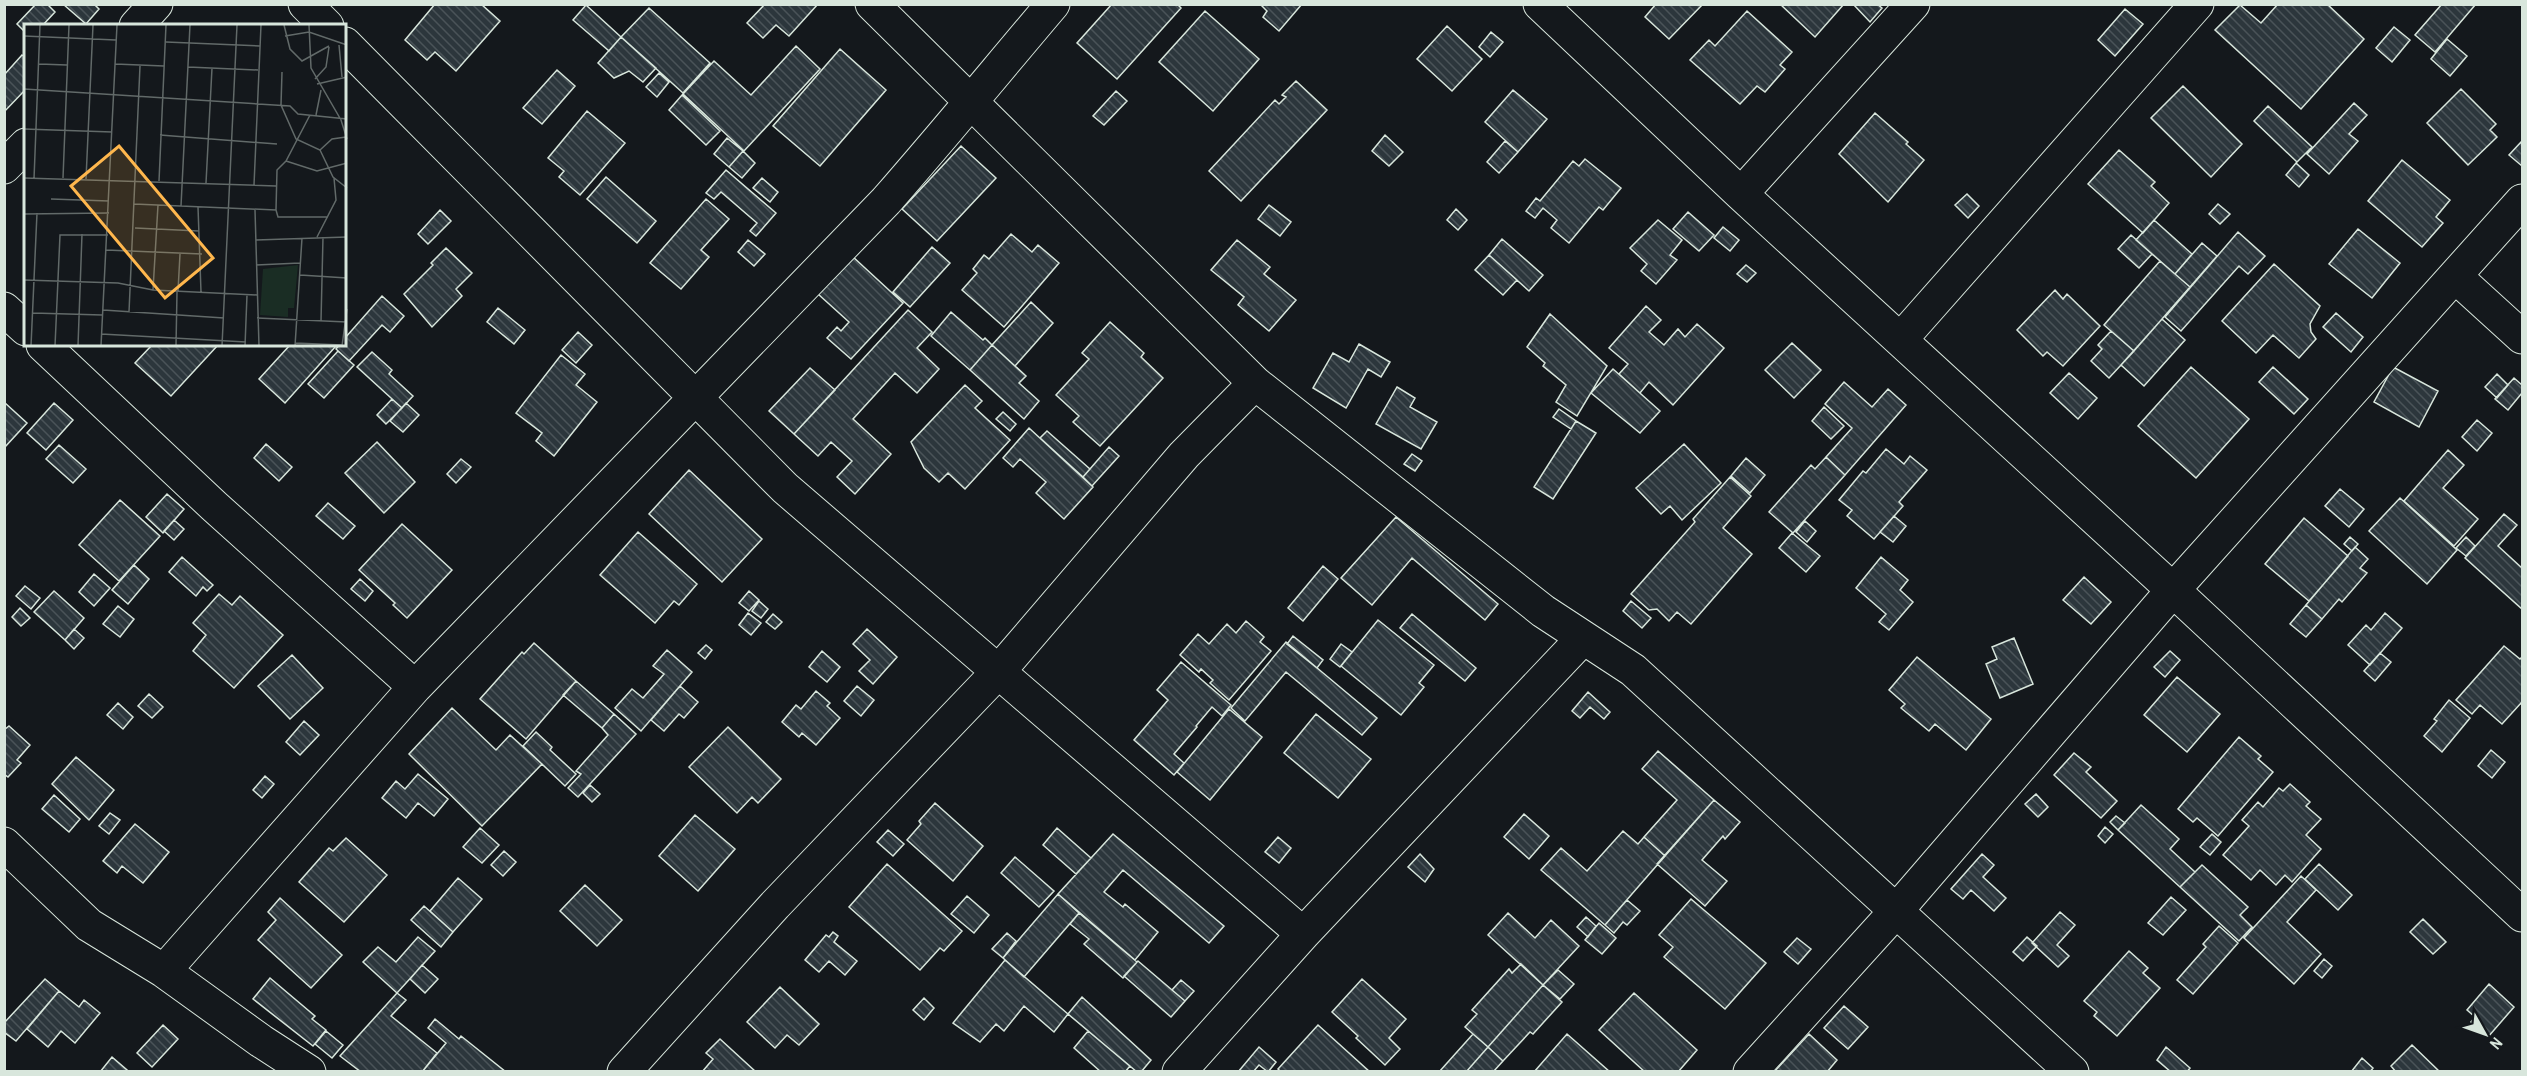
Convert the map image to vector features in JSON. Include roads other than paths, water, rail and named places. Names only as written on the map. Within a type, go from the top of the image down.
[{"type":"street","points":[[138,24],[156,4]]},
{"type":"street","points":[[306,4],[325,24]]},
{"type":"street","points":[[872,4],[1255,382],[1543,611],[1633,670],[2072,1071]]},
{"type":"street","points":[[164,971],[415,687],[886,201],[945,135],[970,101],[1053,4]]},
{"type":"street","points":[[1540,4],[1741,194],[1901,339],[2523,915]]},
{"type":"street","points":[[1741,194],[1913,4]]},
{"type":"street","points":[[1901,339],[2197,4]]},
{"type":"street","points":[[346,45],[785,488],[1303,934]]},
{"type":"street","points":[[4,167],[24,147]]},
{"type":"street","points":[[1750,1071],[1896,911],[2173,590],[2523,201]]},
{"type":"street","points":[[2456,278],[2523,337]]},
{"type":"street","points":[[4,309],[24,327]]},
{"type":"street","points":[[43,346],[214,506],[415,687]]},
{"type":"street","points":[[624,1071],[775,905],[999,671],[1184,455],[1255,382]]},
{"type":"street","points":[[1179,1071],[1303,934],[1583,638]]},
{"type":"street","points":[[4,844],[89,925],[164,971],[261,1041],[309,1071]]}]
